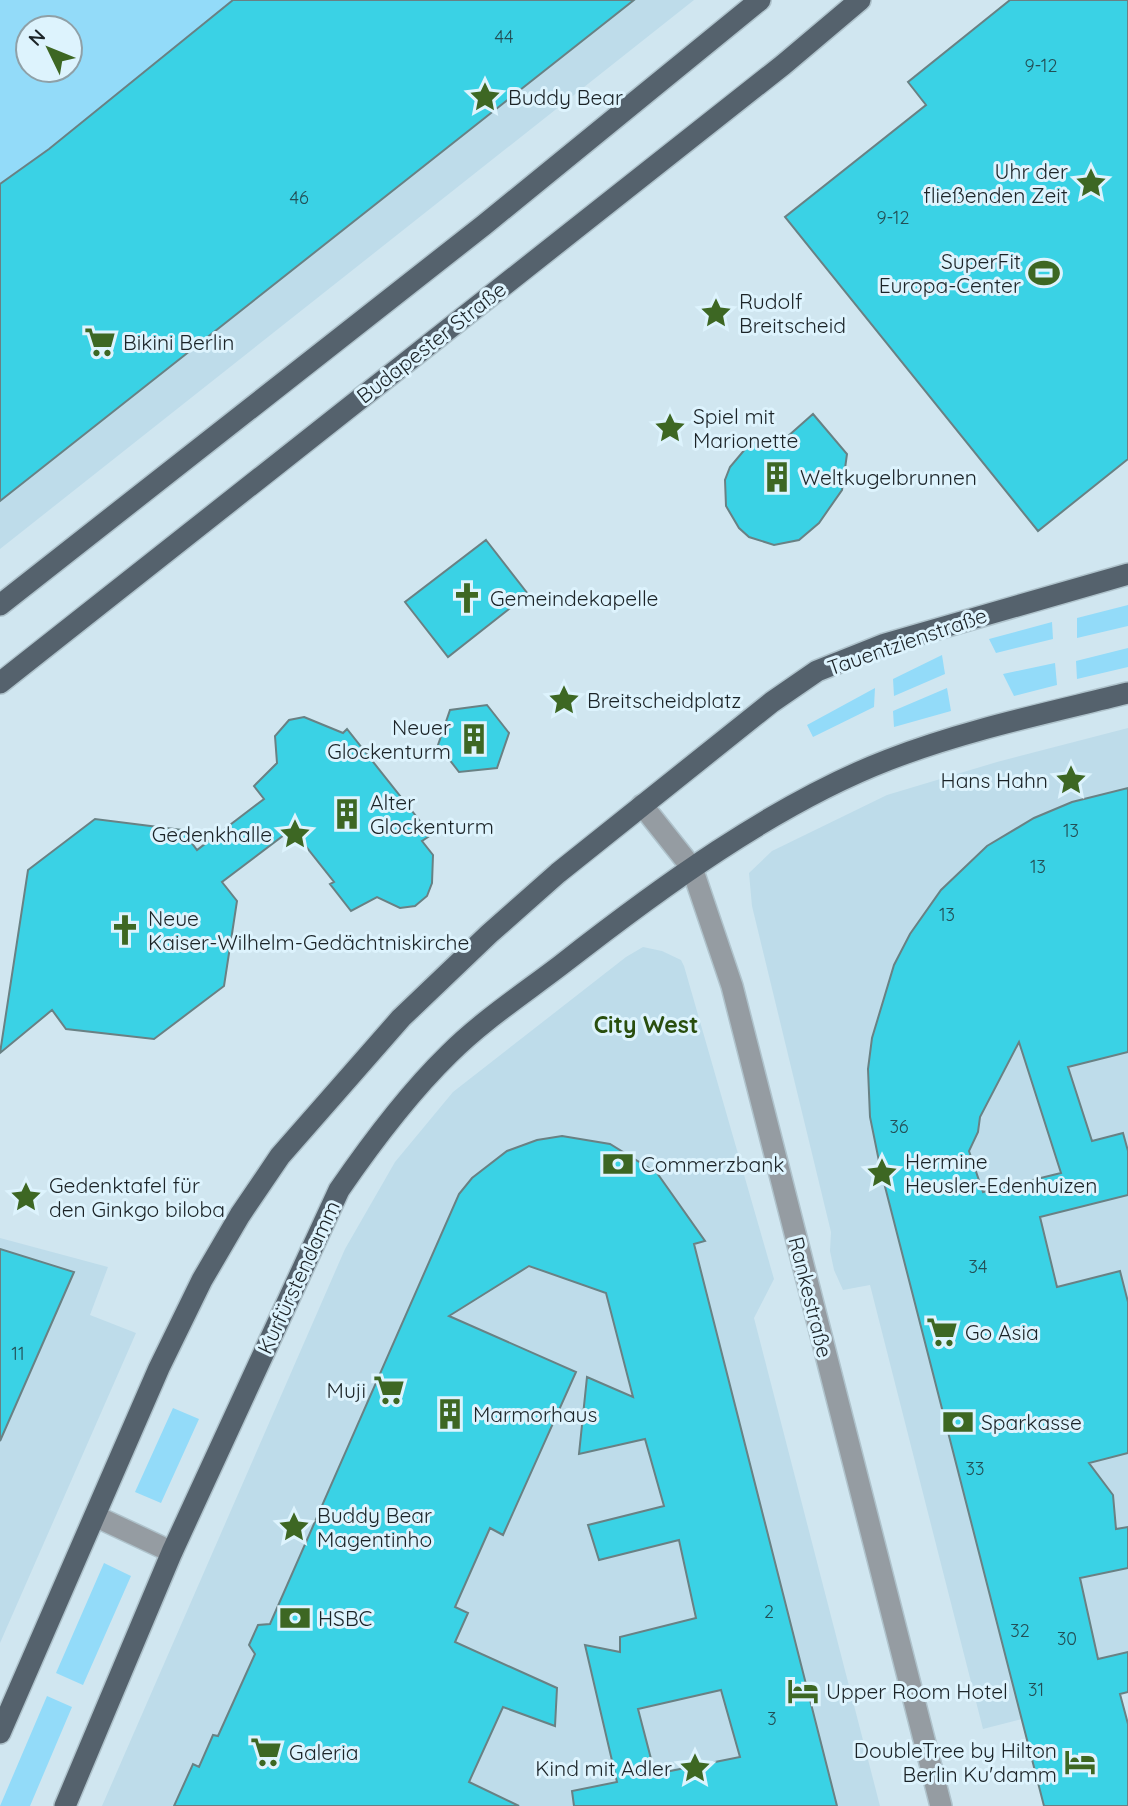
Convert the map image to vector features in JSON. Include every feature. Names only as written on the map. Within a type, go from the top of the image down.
[{"type":"main road","points":[[0,605],[484,225],[760,0]]},
{"type":"main road","name":"Budapester Straße","points":[[0,683],[783,65],[860,0]]},
{"type":"main road","name":"Tauentzienstraße","points":[[642,806],[772,702],[839,661],[885,644],[1128,574]]},
{"type":"main road","points":[[692,868],[828,788],[886,761],[940,742],[1128,692]]},
{"type":"main road","points":[[0,1733],[181,1317],[240,1215],[280,1156],[401,1018],[489,934],[642,806]]},
{"type":"main road","name":"Kurfürstendamm","points":[[65,1806],[172,1552],[307,1254],[339,1190],[374,1139],[449,1054],[604,930],[692,868]]},
{"type":"street","name":"Rankestraße","points":[[642,806],[692,868],[732,986],[941,1806]]},
{"type":"street","points":[[95,1516],[172,1552]]},
{"type":"shaded area","points":[[0,0],[233,0],[49,149],[0,183]]},
{"type":"shaded area","name":"Bikini Berlin","points":[[233,0],[694,0],[0,549],[0,183],[49,149]]},
{"type":"shaded area","points":[[1128,605],[1128,626],[1077,638],[1077,618]]},
{"type":"shaded area","points":[[1052,622],[1053,639],[996,653],[989,639]]},
{"type":"shaded area","points":[[1128,648],[1128,667],[1077,679],[1076,661]]},
{"type":"shaded area","points":[[942,655],[945,674],[894,696],[893,679]]},
{"type":"shaded area","points":[[1055,663],[1057,685],[1014,696],[1003,674]]},
{"type":"shaded area","points":[[875,688],[874,707],[813,737],[807,725]]},
{"type":"shaded area","points":[[947,688],[951,711],[894,727],[893,711]]},
{"type":"shaded area","points":[[1128,728],[1128,1692],[983,1729],[870,1285],[843,1290],[834,1270],[830,1251],[831,1232],[752,906],[749,873],[772,851],[887,795],[997,762]]},
{"type":"shaded area","points":[[643,947],[662,951],[681,960],[684,966],[774,1279],[754,1318],[880,1806],[102,1806],[345,1249],[395,1162],[453,1092],[626,957]]},
{"type":"shaded area","points":[[0,1238],[108,1267],[90,1315],[136,1333],[0,1643]]},
{"type":"shaded area","points":[[173,1408],[199,1419],[161,1503],[135,1492]]},
{"type":"shaded area","points":[[104,1563],[131,1576],[83,1685],[56,1673]]},
{"type":"shaded area","points":[[47,1696],[72,1707],[30,1806],[0,1806]]},
{"type":"building","name":"Bikini Berlin","points":[[233,0],[634,0],[0,501],[0,184],[49,149]]},
{"type":"building","points":[[1010,0],[1128,0],[1128,459],[1038,531],[785,217],[926,105],[908,82]]},
{"type":"building","name":"Weltkugelbrunnen","points":[[813,414],[847,454],[842,490],[819,523],[799,540],[774,545],[749,537],[739,528],[726,506],[725,480],[730,467],[746,448],[755,442],[770,437],[787,437]]},
{"type":"building","name":"Gemeindekapelle","points":[[486,540],[528,594],[448,657],[405,602]]},
{"type":"building","name":"Neuer Glockenturm","points":[[487,705],[509,733],[497,768],[459,772],[438,745],[450,710]]},
{"type":"building","points":[[304,717],[343,733],[347,729],[431,835],[422,841],[433,855],[432,883],[427,896],[415,906],[400,908],[377,897],[351,911],[330,884],[334,882],[292,829],[222,882],[237,901],[224,986],[154,1039],[66,1029],[52,1010],[0,1053],[28,870],[95,819],[182,830],[197,850],[264,799],[254,786],[277,763],[275,736],[289,720]]},
{"type":"building","points":[[1128,788],[1128,1052],[1068,1067],[1092,1141],[1123,1133],[1128,1151],[1128,1195],[1040,1217],[1057,1287],[1120,1271],[1128,1302],[1128,1453],[1089,1463],[1113,1495],[1116,1529],[1128,1527],[1128,1568],[1080,1578],[1098,1659],[1128,1652],[1128,1692],[1120,1694],[1128,1724],[1128,1806],[1044,1806],[881,1171],[870,1117],[868,1069],[872,1038],[894,965],[910,934],[941,890],[987,846],[1034,818],[1072,802]],"holes":[[[1019,1042],[1061,1173],[983,1192],[969,1151],[978,1132],[980,1117]]]},
{"type":"building","points":[[562,1136],[610,1144],[657,1173],[705,1241],[694,1244],[837,1806],[574,1806],[572,1791],[617,1782],[585,1645],[620,1652],[620,1637],[696,1618],[679,1540],[599,1560],[588,1525],[664,1506],[645,1439],[579,1454],[587,1377],[633,1397],[606,1293],[529,1266],[449,1316],[576,1372],[503,1535],[490,1528],[455,1607],[468,1613],[455,1642],[557,1688],[555,1726],[503,1707],[469,1782],[519,1806],[174,1806],[193,1764],[199,1767],[213,1735],[218,1736],[255,1654],[249,1645],[258,1625],[270,1624],[459,1194],[472,1178],[507,1151],[537,1140]],"holes":[[[721,1690],[740,1757],[655,1774],[638,1709]]]},
{"type":"building","points":[[0,1249],[74,1272],[0,1441]]},
{"type":"place","name":"Buddy Bear","points":[[485,97]]},
{"type":"place","name":"Uhr der fließenden Zeit","points":[[1091,183]]},
{"type":"place","name":"SuperFit Europa-Center","points":[[1044,273]]},
{"type":"place","name":"Rudolf Breitscheid","points":[[716,313]]},
{"type":"place","name":"Bikini Berlin","points":[[100,342]]},
{"type":"place","name":"Spiel mit Marionette","points":[[670,428]]},
{"type":"place","name":"Weltkugelbrunnen","points":[[777,477]]},
{"type":"place","name":"Gemeindekapelle","points":[[467,598]]},
{"type":"place","name":"Breitscheidplatz","points":[[564,700]]},
{"type":"place","name":"Neuer Glockenturm","points":[[474,739]]},
{"type":"place","name":"Hans Hahn","points":[[1071,780]]},
{"type":"place","name":"Alter Glockenturm","points":[[347,814]]},
{"type":"place","name":"Gedenkhalle","points":[[295,834]]},
{"type":"place","name":"Neue Kaiser-Wilhelm-Gedächtniskirche","points":[[125,930]]},
{"type":"place","name":"Commerzbank","points":[[618,1164]]},
{"type":"place","name":"Hermine Heusler-Edenhuizen","points":[[882,1173]]},
{"type":"place","name":"Gedenktafel für den Ginkgo biloba","points":[[26,1197]]},
{"type":"place","name":"Go Asia","points":[[942,1332]]},
{"type":"place","name":"Muji","points":[[389,1390]]},
{"type":"place","name":"Marmorhaus","points":[[450,1414]]},
{"type":"place","name":"Sparkasse","points":[[958,1422]]},
{"type":"place","name":"Buddy Bear Magentinho","points":[[294,1527]]},
{"type":"place","name":"HSBC","points":[[295,1618]]},
{"type":"place","name":"Upper Room Hotel","points":[[803,1691]]},
{"type":"place","name":"Galeria","points":[[266,1752]]},
{"type":"place","name":"DoubleTree by Hilton Berlin Ku'damm","points":[[1080,1762]]},
{"type":"place","name":"Kind mit Adler","points":[[695,1768]]},
{"type":"district","name":"City West","points":[[646,1024]]}]
